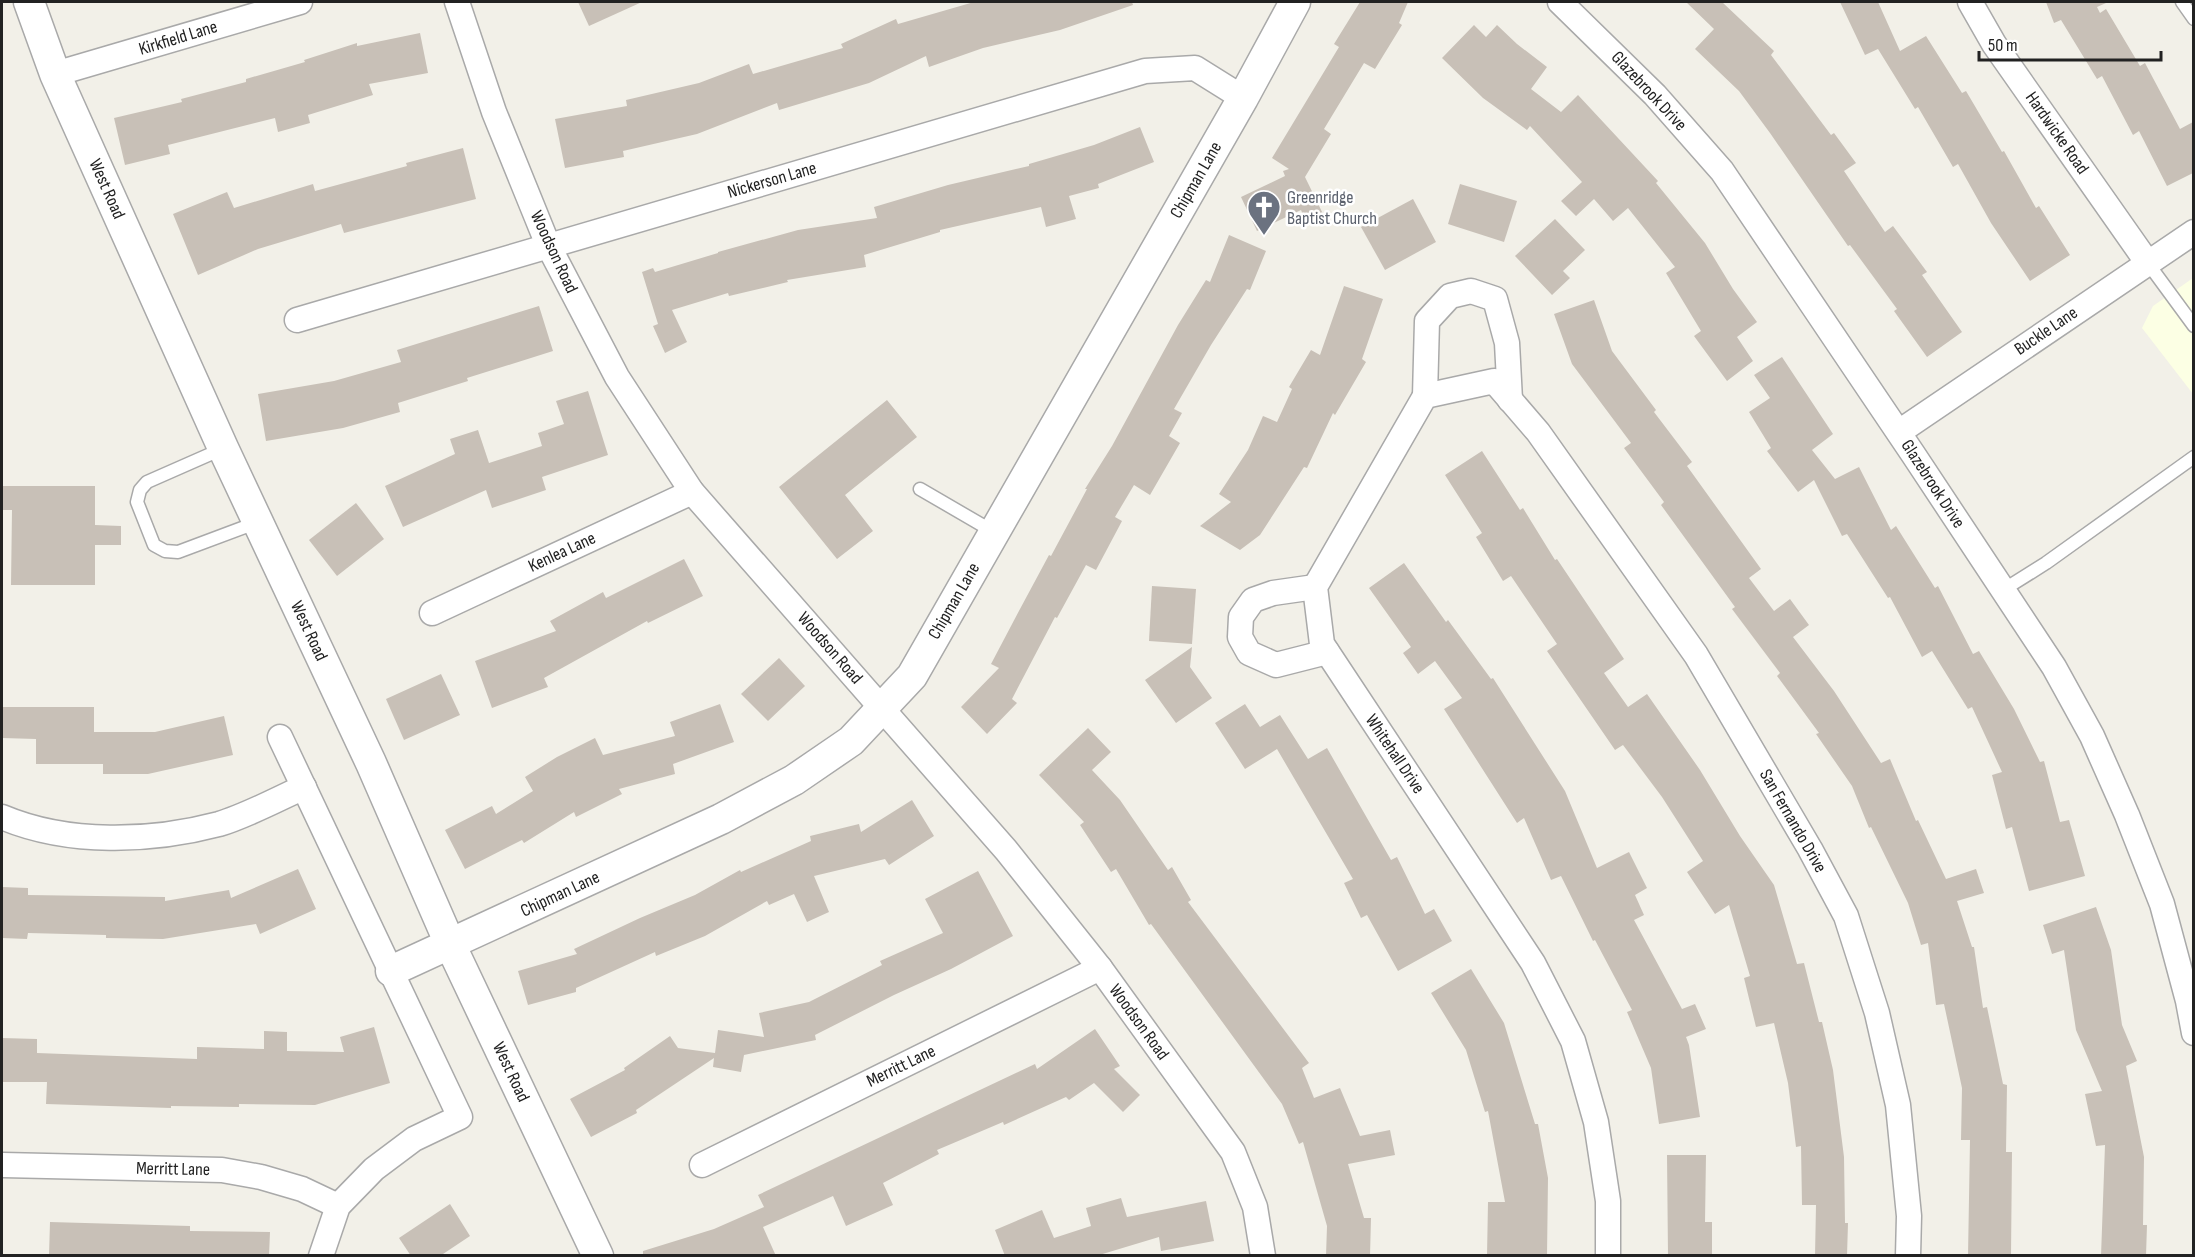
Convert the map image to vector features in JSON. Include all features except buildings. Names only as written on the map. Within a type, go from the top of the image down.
[{"type":"street","name":"West Road","points":[[29,2],[56,74],[223,448],[371,763],[450,944],[598,1256]]},
{"type":"street","name":"Kirkfield Lane","points":[[56,74],[300,2]]},
{"type":"street","name":"Woodson Road","points":[[458,2],[494,112],[548,245],[617,377],[692,492],[1006,850],[1100,968],[1233,1152],[1255,1207],[1263,1256]]},
{"type":"street","name":"Chipman Lane","points":[[391,971],[721,819],[794,780],[851,741],[912,676],[1243,98],[1295,2]]},
{"type":"street","name":"Glazebrook Drive","points":[[1560,2],[1655,95],[1722,171],[1899,432],[2054,667],[2087,726],[2127,815],[2162,904],[2188,1001],[2193,1033]]},
{"type":"street","name":"Hardwicke Road","points":[[1970,2],[1994,44],[2147,262]]},
{"type":"street","name":"Nickerson Lane","points":[[297,320],[1144,71],[1195,68],[1243,98]]},
{"type":"street","name":"Buckle Lane","points":[[1899,432],[2193,232]]},
{"type":"street","points":[[1327,652],[1276,665],[1249,653],[1240,637],[1241,617],[1253,600],[1273,593],[1315,587],[1425,396],[1427,321],[1450,296],[1471,291],[1496,299],[1507,343],[1510,400]]},
{"type":"street","points":[[1425,396],[1494,381],[1510,400]]},
{"type":"street","name":"San Fernando Drive","points":[[1510,400],[1543,440],[1696,655],[1810,849],[1846,916],[1877,1013],[1898,1105],[1909,1216],[1908,1256]]},
{"type":"street","name":"Kenlea Lane","points":[[432,613],[692,492]]},
{"type":"street","name":"Whitehall Drive","points":[[1315,587],[1322,644],[1533,963],[1573,1041],[1596,1122],[1608,1202],[1608,1256]]},
{"type":"street","points":[[280,737],[460,1117],[414,1139],[374,1169],[338,1206],[321,1256]]},
{"type":"street","points":[[2,817],[66,835],[120,838],[167,834],[221,823],[304,787]]},
{"type":"street","name":"Merritt Lane","points":[[702,1165],[1100,968]]},
{"type":"street","name":"Merritt Lane","points":[[3,1165],[222,1170],[261,1177],[302,1189],[338,1206]]},
{"type":"lane","points":[[2182,2],[2193,19]]},
{"type":"lane","points":[[2147,262],[2193,326]]},
{"type":"lane","points":[[223,448],[147,482],[140,490],[137,502],[154,545],[165,551],[178,552],[258,522]]},
{"type":"lane","points":[[2003,590],[2046,563],[2193,457]]},
{"type":"lane","points":[[920,489],[994,532]]},
{"type":"shaded area","points":[[2193,278],[2193,394],[2142,328],[2153,306]]},
{"type":"place","name":"Greenridge Baptist Church","points":[[1264,236]]}]
